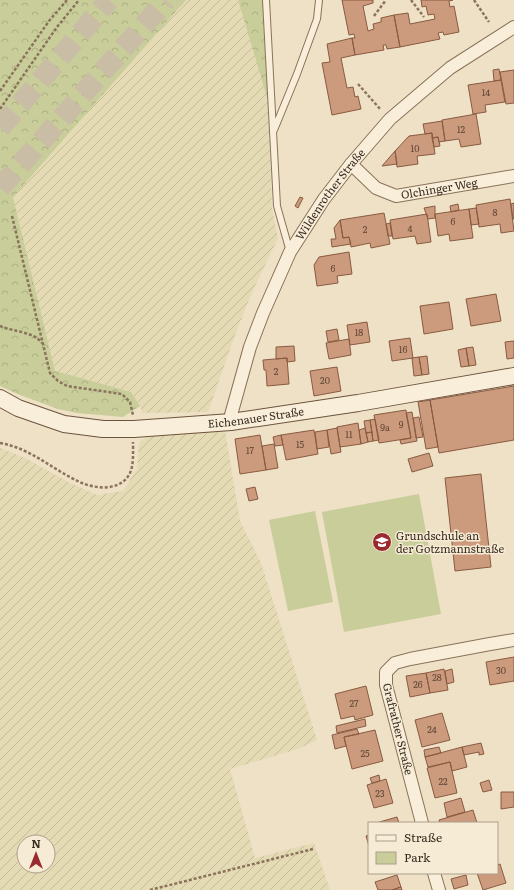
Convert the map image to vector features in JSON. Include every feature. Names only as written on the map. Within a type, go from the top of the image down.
[{"type":"street","name":"Wildenrother Straße","points":[[232,422],[232,415],[250,346],[263,313],[290,252],[324,199],[351,164],[390,119],[450,68],[514,27]]},
{"type":"street","name":"Olchinger Weg","points":[[351,164],[376,188],[396,196],[514,176]]},
{"type":"street","name":"Eichenauer Straße","points":[[0,398],[18,408],[64,424],[103,429],[134,429],[232,422],[358,403],[514,376]]},
{"type":"street","name":"Grafrather Straße","points":[[422,822],[386,685],[386,672],[395,663],[410,659],[514,640]]},
{"type":"street","points":[[434,874],[438,890]]},
{"type":"lane","points":[[266,0],[277,206],[290,252]]},
{"type":"lane","points":[[274,131],[317,19],[319,0]]},
{"type":"path","points":[[0,90],[49,21],[67,0]]},
{"type":"path","points":[[0,109],[57,27],[79,0]]},
{"type":"path","points":[[374,16],[386,0]]},
{"type":"path","points":[[411,0],[424,18]]},
{"type":"path","points":[[474,0],[489,22]]},
{"type":"path","points":[[358,84],[380,110]]},
{"type":"path","points":[[0,443],[32,454],[83,483],[106,488],[119,485],[130,475],[134,456],[133,413],[130,402],[122,394],[67,386],[58,381],[50,373],[12,216]]},
{"type":"path","points":[[0,326],[8,330],[28,334],[38,339],[43,345]]},
{"type":"path","points":[[150,890],[313,849]]},
{"type":"shaded area","points":[[186,0],[238,0],[268,101],[272,209],[278,238],[250,297],[208,412],[142,413],[140,406],[131,392],[55,372],[13,197]]},
{"type":"shaded area","points":[[225,431],[240,521],[261,563],[317,740],[298,749],[230,769],[255,858],[314,843],[330,890],[0,890],[0,448],[25,458],[70,483],[97,495],[123,491],[137,469],[139,442],[150,435]]},
{"type":"green space","points":[[0,0],[186,0],[13,197],[55,371],[131,392],[140,406],[123,417],[77,413],[58,409],[0,386]]},
{"type":"green space","points":[[238,0],[263,0],[268,101]]},
{"type":"green space","points":[[419,494],[441,614],[344,632],[322,512]]},
{"type":"green space","points":[[315,511],[333,602],[288,611],[269,520]]},
{"type":"building","points":[[342,0],[373,0],[373,3],[363,6],[368,31],[374,29],[373,24],[381,22],[381,18],[394,15],[400,47],[387,49],[386,45],[383,45],[384,50],[355,55],[352,38],[355,38],[354,34],[349,35]]},
{"type":"building","points":[[421,0],[453,0],[449,1],[450,7],[454,6],[459,32],[444,35],[443,32],[438,33],[440,39],[400,47],[394,15],[408,13],[410,24],[435,19],[434,14],[428,15],[426,6],[422,7]]},
{"type":"building","points":[[352,38],[355,55],[341,58],[347,88],[353,87],[355,97],[358,96],[361,109],[332,115],[322,63],[330,62],[327,44]]},
{"type":"building","points":[[499,69],[501,80],[494,81],[493,70]]},
{"type":"building","points":[[514,70],[514,103],[506,104],[500,72]]},
{"type":"building","points":[[501,80],[505,102],[485,105],[486,112],[473,114],[468,85]]},
{"type":"building","points":[[476,114],[481,144],[461,147],[459,139],[445,141],[442,120]]},
{"type":"building","points":[[442,121],[445,141],[439,142],[438,137],[432,138],[432,133],[425,134],[423,124]]},
{"type":"building","points":[[432,133],[435,154],[417,156],[418,164],[397,167],[395,151],[409,136]]},
{"type":"building","points":[[438,137],[440,146],[434,147],[432,138]]},
{"type":"building","points":[[395,151],[397,164],[382,166]]},
{"type":"building","points":[[300,197],[303,198],[298,208],[295,206]]},
{"type":"building","points":[[510,199],[514,231],[501,233],[500,224],[479,227],[476,205]]},
{"type":"building","points":[[514,203],[514,219],[513,219],[511,204]]},
{"type":"building","points":[[458,204],[459,210],[451,212],[450,206]]},
{"type":"building","points":[[435,206],[435,218],[428,219],[424,208]]},
{"type":"building","points":[[476,208],[479,224],[471,225],[469,209]]},
{"type":"building","points":[[469,209],[473,238],[450,241],[449,234],[438,236],[435,214]]},
{"type":"building","points":[[384,213],[390,244],[371,248],[370,243],[351,247],[349,237],[343,238],[340,220]]},
{"type":"building","points":[[427,214],[431,242],[417,244],[415,236],[393,239],[390,220]]},
{"type":"building","points":[[340,220],[343,238],[349,237],[351,244],[332,247],[331,239],[336,239],[334,228]]},
{"type":"building","points":[[390,223],[392,236],[388,236],[386,224]]},
{"type":"building","points":[[349,252],[352,274],[337,276],[338,283],[317,286],[314,265],[319,257]]},
{"type":"building","points":[[496,294],[501,321],[471,326],[466,299]]},
{"type":"building","points":[[449,302],[453,329],[424,334],[420,306]]},
{"type":"building","points":[[367,322],[370,342],[350,345],[347,325]]},
{"type":"building","points":[[337,329],[339,340],[328,342],[326,331]]},
{"type":"building","points":[[410,338],[413,358],[392,361],[389,341]]},
{"type":"building","points":[[349,339],[351,355],[329,359],[326,343]]},
{"type":"building","points":[[514,341],[514,358],[507,359],[505,342]]},
{"type":"building","points":[[294,346],[295,361],[287,362],[287,358],[276,359],[276,347]]},
{"type":"building","points":[[473,347],[476,365],[469,366],[466,348]]},
{"type":"building","points":[[466,348],[469,366],[461,367],[458,350]]},
{"type":"building","points":[[427,356],[429,374],[422,375],[419,357]]},
{"type":"building","points":[[419,357],[422,375],[414,376],[412,358]]},
{"type":"building","points":[[287,358],[289,384],[267,386],[266,370],[264,370],[263,360]]},
{"type":"building","points":[[337,367],[341,391],[314,396],[310,371]]},
{"type":"building","points":[[514,386],[514,440],[439,453],[430,400]]},
{"type":"building","points":[[430,400],[438,447],[426,449],[418,402]]},
{"type":"building","points":[[406,410],[411,438],[379,443],[374,415]]},
{"type":"building","points":[[412,412],[417,441],[401,444],[400,440],[411,438],[406,413]]},
{"type":"building","points":[[419,417],[423,437],[416,438],[413,418]]},
{"type":"building","points":[[375,419],[379,440],[373,441],[370,420]]},
{"type":"building","points":[[370,420],[372,432],[366,433],[364,421]]},
{"type":"building","points":[[358,423],[361,444],[340,447],[337,427]]},
{"type":"building","points":[[337,428],[341,452],[331,454],[327,430]]},
{"type":"building","points":[[365,428],[368,442],[361,444],[359,430]]},
{"type":"building","points":[[314,430],[318,454],[286,460],[281,435]]},
{"type":"building","points":[[327,430],[329,447],[317,449],[315,432]]},
{"type":"building","points":[[372,432],[373,441],[368,442],[366,433]]},
{"type":"building","points":[[260,435],[266,470],[240,474],[235,439]]},
{"type":"building","points":[[281,435],[283,445],[275,446],[273,437]]},
{"type":"building","points":[[274,444],[278,468],[266,470],[262,446]]},
{"type":"building","points":[[429,453],[433,466],[412,472],[408,459]]},
{"type":"building","points":[[481,474],[491,567],[455,571],[445,478]]},
{"type":"building","points":[[255,487],[258,499],[249,501],[246,489]]},
{"type":"building","points":[[514,657],[514,681],[490,685],[486,662]]},
{"type":"building","points":[[444,669],[448,690],[430,693],[426,673]]},
{"type":"building","points":[[452,669],[454,682],[447,684],[445,671]]},
{"type":"building","points":[[426,673],[430,693],[410,697],[406,676]]},
{"type":"building","points":[[366,686],[373,715],[355,720],[354,716],[341,719],[335,694]]},
{"type":"building","points":[[442,713],[450,740],[422,747],[415,720]]},
{"type":"building","points":[[365,719],[366,726],[337,733],[336,726]]},
{"type":"building","points":[[357,729],[359,734],[344,737],[346,746],[335,749],[332,735]]},
{"type":"building","points":[[375,730],[383,761],[352,769],[344,737]]},
{"type":"building","points":[[481,743],[484,754],[479,755],[479,752],[464,755],[462,747]]},
{"type":"building","points":[[439,747],[441,753],[425,757],[424,750]]},
{"type":"building","points":[[462,747],[467,767],[452,771],[450,762],[428,767],[425,757]]},
{"type":"building","points":[[450,762],[457,793],[435,798],[427,768]]},
{"type":"building","points":[[379,775],[380,781],[372,783],[370,778]]},
{"type":"building","points":[[386,779],[393,803],[374,808],[367,785]]},
{"type":"building","points":[[489,780],[492,790],[483,792],[480,783]]},
{"type":"building","points":[[501,792],[514,792],[514,807],[501,809]]},
{"type":"building","points":[[461,798],[465,812],[447,817],[444,803]]},
{"type":"building","points":[[473,810],[477,822],[440,822],[439,820]]},
{"type":"building","points":[[397,817],[399,822],[380,822]]},
{"type":"building","points":[[500,864],[506,883],[483,890],[477,874],[498,874],[498,865]]},
{"type":"building","points":[[397,875],[401,887],[392,890],[378,890],[375,882]]},
{"type":"building","points":[[466,875],[468,885],[454,889],[451,879]]},
{"type":"building","points":[[401,887],[402,890],[392,890]]},
{"type":"tunnel","points":[[0,128],[109,0]]},
{"type":"tunnel","points":[[0,188],[166,0]]},
{"type":"place","name":"Grundschule an der Gotzmannstraße","points":[[382,542]]}]
